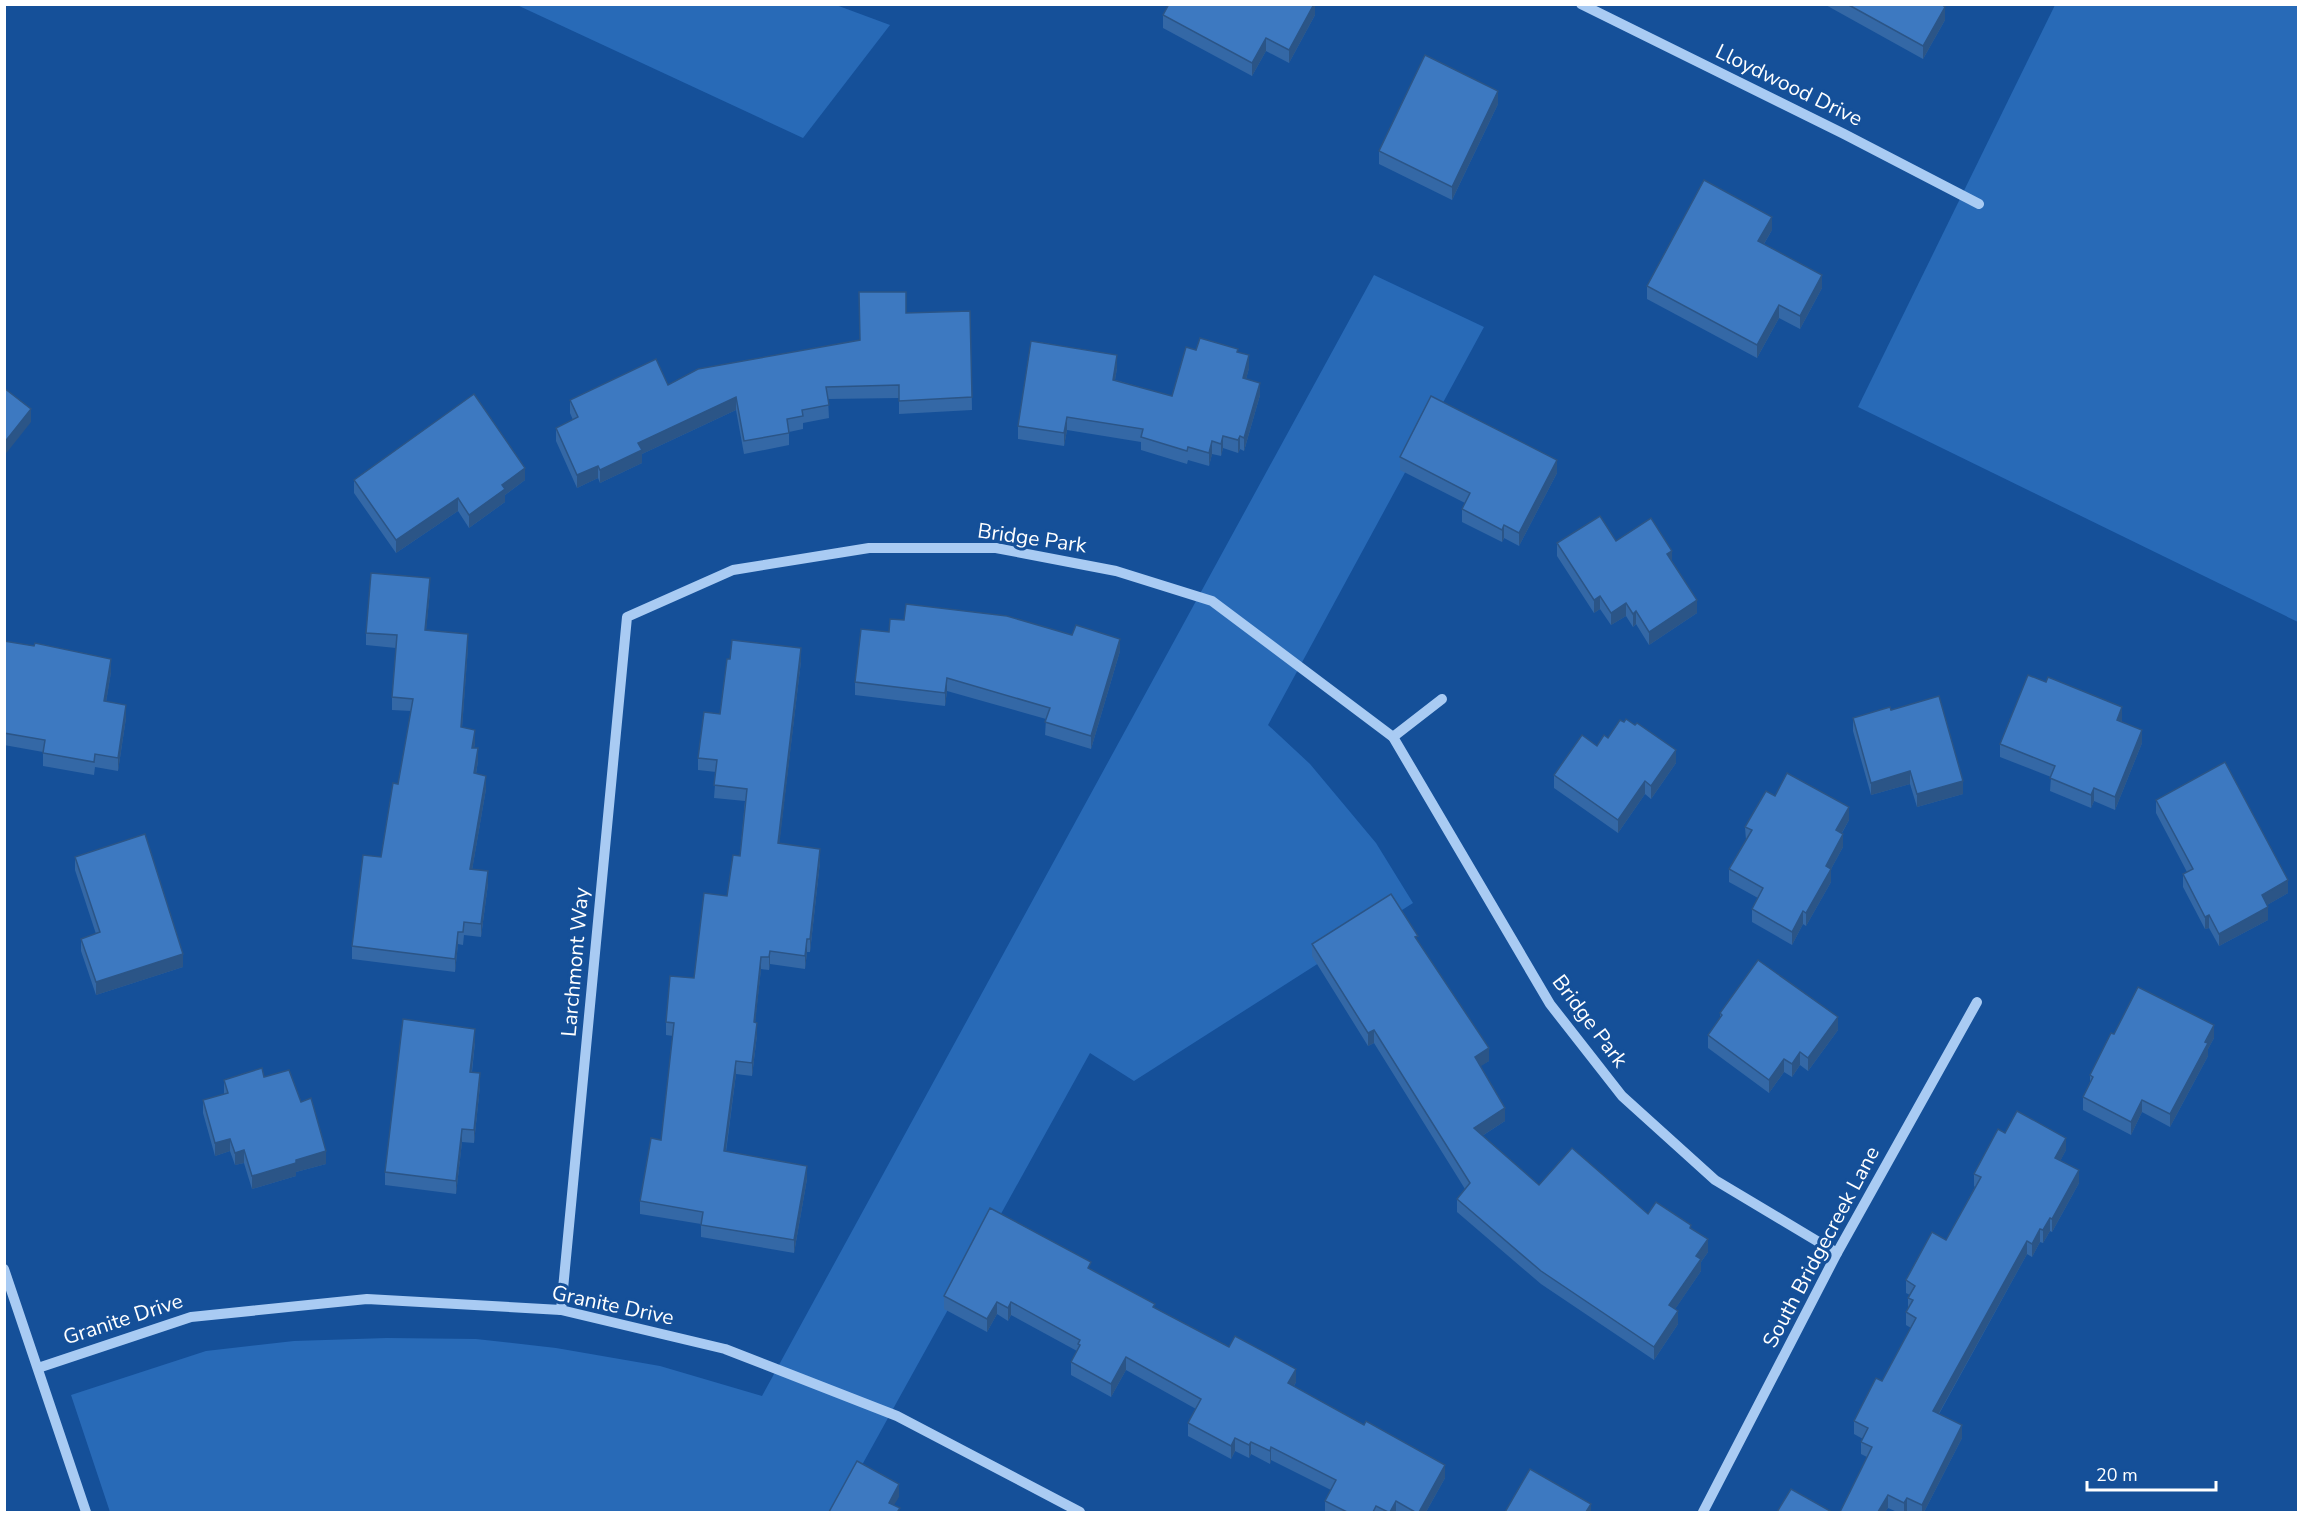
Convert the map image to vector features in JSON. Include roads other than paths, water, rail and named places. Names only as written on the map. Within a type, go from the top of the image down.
[{"type":"street","name":"Lloydwood Drive","points":[[1581,4],[1844,134],[1978,204]]},
{"type":"street","name":"Bridge Park","points":[[627,617],[733,570],[868,548],[996,548],[1116,571],[1212,601],[1393,737],[1550,1004],[1622,1096],[1715,1180],[1837,1253]]},
{"type":"street","name":"Larchmont Way","points":[[561,1310],[627,617]]},
{"type":"street","points":[[1393,737],[1442,699]]},
{"type":"street","name":"South Bridgecreek Lane","points":[[1703,1512],[1837,1253],[1977,1002]]},
{"type":"street","points":[[4,1269],[86,1512]]},
{"type":"street","name":"Granite Drive","points":[[38,1368],[191,1317],[367,1299],[561,1310],[725,1349],[897,1416],[1080,1512]]}]
